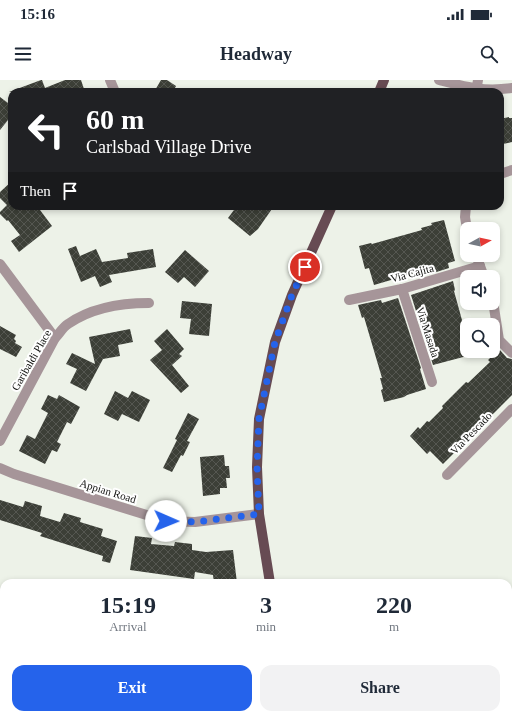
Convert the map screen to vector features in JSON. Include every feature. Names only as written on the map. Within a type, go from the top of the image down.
[{"type":"main road","points":[[269,579],[259,514],[257,467],[259,419],[275,342],[292,295],[330,210]]},
{"type":"street","points":[[439,80],[476,87]]},
{"type":"street","points":[[466,210],[466,222]]},
{"type":"street","points":[[479,262],[481,270]]},
{"type":"street","points":[[0,264],[55,338]]},
{"type":"street","name":"Via Cajita","points":[[349,300],[402,289],[480,266]]},
{"type":"street","name":"Via Masada","points":[[402,289],[432,382]]},
{"type":"street","name":"Garibaldi Place","points":[[0,441],[55,338],[67,325],[90,312],[127,303],[149,303]]},
{"type":"street","points":[[495,310],[499,340],[512,353]]},
{"type":"street","name":"Via Pescado","points":[[447,475],[512,409]]},
{"type":"street","name":"Appian Road","points":[[0,468],[14,474],[166,521],[195,522],[259,514]]},
{"type":"building","points":[[42,80],[45,88],[20,88]]},
{"type":"building","points":[[65,80],[81,80],[84,88],[45,88]]},
{"type":"building","points":[[161,80],[167,80],[176,86],[175,88],[156,88]]},
{"type":"building","points":[[0,97],[8,103],[8,120],[0,130]]},
{"type":"building","points":[[504,118],[512,118],[512,142],[504,144]]},
{"type":"building","points":[[8,185],[8,210],[40,210],[52,226],[19,252],[11,241],[20,235],[8,220],[7,221],[0,214],[0,212],[7,205],[0,198],[0,192]]},
{"type":"building","points":[[234,210],[271,210],[258,229],[250,236],[228,218]]},
{"type":"building","points":[[444,220],[455,261],[448,263],[449,268],[427,275],[425,270],[374,285],[369,268],[365,269],[359,246],[372,244],[422,230],[421,228],[432,225],[431,223]]},
{"type":"building","points":[[76,246],[80,256],[96,249],[102,262],[128,258],[127,253],[153,249],[156,267],[109,275],[112,282],[100,287],[95,276],[81,282],[68,249]]},
{"type":"building","points":[[185,250],[209,271],[195,287],[184,277],[178,283],[165,272]]},
{"type":"building","points":[[453,281],[454,291],[461,318],[460,318],[460,358],[433,365],[411,295]]},
{"type":"building","points":[[398,298],[421,368],[420,369],[426,389],[384,402],[380,378],[382,378],[364,317],[362,318],[358,305],[381,300],[382,303]]},
{"type":"building","points":[[182,301],[212,304],[209,336],[189,334],[191,319],[180,318]]},
{"type":"building","points":[[0,326],[16,335],[14,339],[16,341],[15,343],[22,347],[16,357],[0,349]]},
{"type":"building","points":[[130,329],[133,342],[118,345],[120,356],[103,359],[86,391],[70,383],[77,369],[66,364],[72,353],[95,364],[89,337]]},
{"type":"building","points":[[167,329],[184,349],[179,354],[182,356],[172,365],[189,386],[181,393],[150,360],[162,350],[154,341]]},
{"type":"building","points":[[500,350],[507,358],[512,359],[512,395],[443,464],[430,451],[427,454],[410,436],[418,427],[420,429],[427,421],[429,422],[443,408],[442,406],[466,382],[468,383],[490,362],[488,360],[490,358],[500,358]]},
{"type":"building","points":[[115,391],[128,398],[132,391],[150,400],[139,422],[122,414],[118,421],[104,414]]},
{"type":"building","points":[[48,395],[57,399],[59,395],[80,407],[71,424],[67,422],[57,442],[61,444],[57,452],[52,450],[45,464],[19,451],[27,435],[35,439],[48,413],[41,409]]},
{"type":"building","points":[[188,413],[199,419],[187,441],[190,442],[183,456],[181,455],[172,472],[163,468]]},
{"type":"building","points":[[224,455],[225,466],[229,466],[230,478],[226,478],[227,488],[220,488],[220,494],[203,496],[200,457]]},
{"type":"building","points":[[0,500],[23,507],[25,501],[42,506],[40,516],[60,522],[64,513],[81,518],[80,522],[103,529],[101,536],[117,541],[110,563],[102,561],[103,556],[40,536],[42,533],[0,520]]},
{"type":"building","points":[[135,536],[152,538],[151,544],[174,546],[175,542],[192,544],[192,550],[206,552],[233,550],[237,579],[214,579],[213,575],[195,572],[194,579],[130,570]]},
{"type":"route","points":[[166,521],[195,522],[259,514],[257,467],[259,419],[275,342],[292,295],[305,267]]}]
